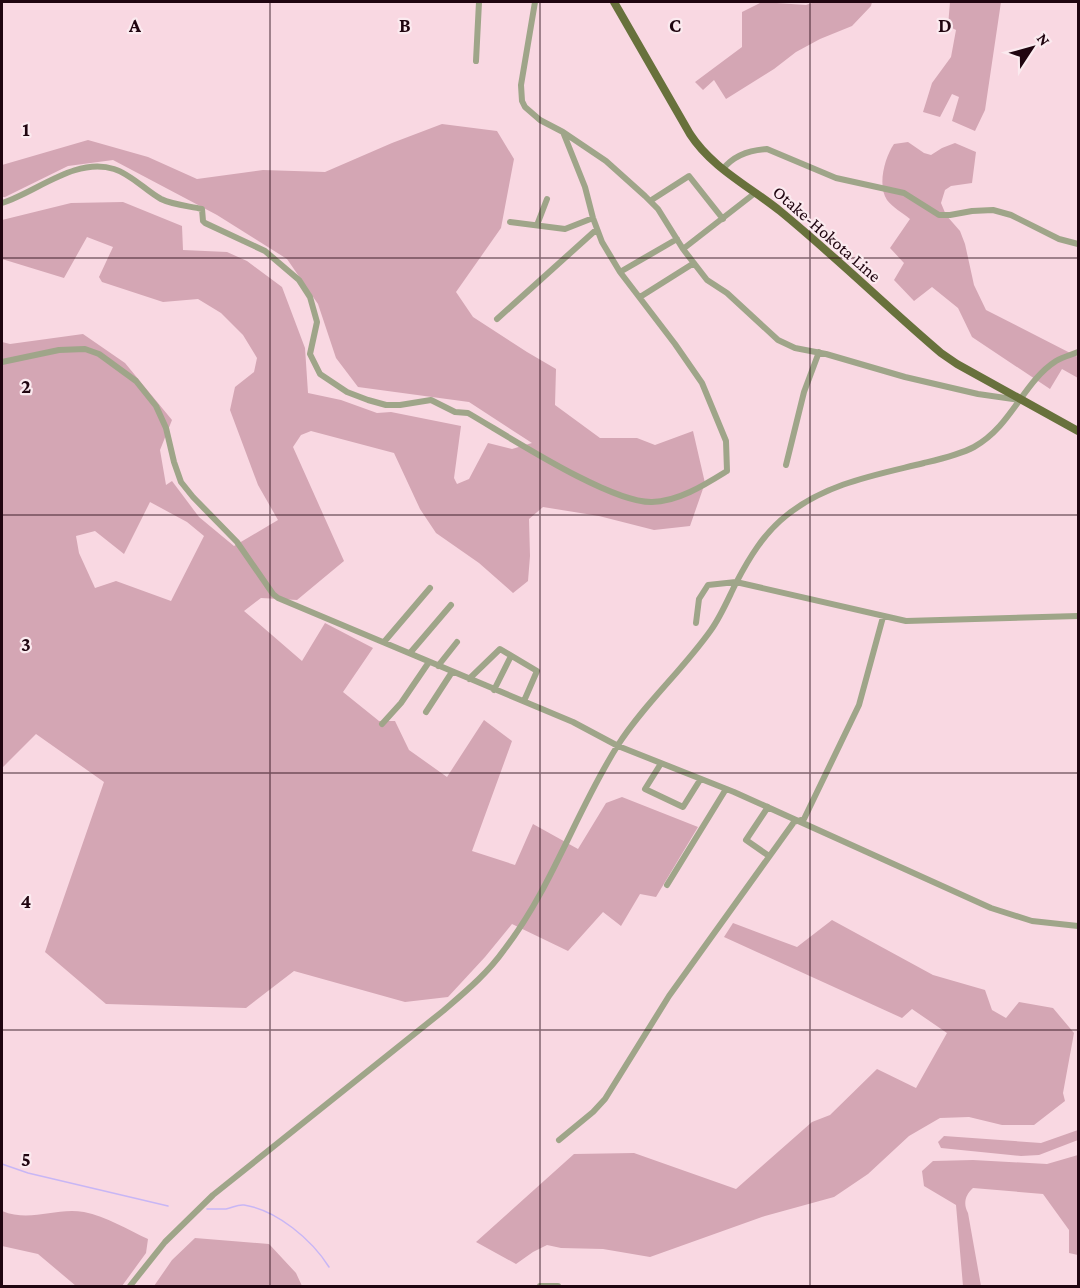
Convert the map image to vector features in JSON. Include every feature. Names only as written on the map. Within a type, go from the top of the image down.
[{"type":"main road","name":"Otake-Hokota Line","points":[[615,2],[700,149],[814,240],[941,353],[1078,431]]},
{"type":"street","points":[[476,61],[479,2]]},
{"type":"street","points":[[535,2],[520,85],[525,107],[540,120],[563,132],[606,161],[650,201],[658,209],[706,280],[727,293],[778,340],[795,348],[819,352],[915,380],[978,394],[1021,400]]},
{"type":"street","points":[[2,203],[27,193],[53,177],[72,171],[94,168],[117,170],[163,200],[202,209],[205,223],[265,251],[299,280],[310,297],[317,322],[310,354],[320,374],[346,392],[386,405],[430,400],[455,412],[468,413],[589,481],[640,501],[662,502],[702,485],[727,471],[726,441],[702,383],[620,272],[602,242],[585,187],[563,132]]},
{"type":"street","points":[[723,169],[729,161],[740,155],[767,149],[836,178],[904,194],[939,215],[981,210],[1002,212],[1059,239],[1078,244]]},
{"type":"street","points":[[650,201],[690,176],[723,219]]},
{"type":"street","points":[[683,249],[755,193]]},
{"type":"street","points":[[537,225],[547,199]]},
{"type":"street","points":[[510,222],[566,229],[593,218]]},
{"type":"street","points":[[497,319],[597,229]]},
{"type":"street","points":[[620,272],[677,238]]},
{"type":"street","points":[[639,297],[694,263]]},
{"type":"street","points":[[2,363],[74,348],[99,354],[146,390],[166,428],[174,462],[185,488],[237,542],[273,594],[285,601],[573,722],[660,765],[768,807],[991,909],[1032,921],[1078,926]]},
{"type":"street","points":[[786,465],[804,392],[819,352]]},
{"type":"street","points":[[130,1287],[165,1242],[213,1195],[443,1011],[485,973],[503,952],[530,914],[602,772],[618,746],[641,712],[713,628],[736,582],[767,533],[802,504],[817,495],[854,480],[948,457],[972,448],[1000,427],[1042,373],[1057,360],[1078,352]]},
{"type":"street","points":[[696,623],[699,599],[708,585],[736,582],[906,621],[1078,616]]},
{"type":"street","points":[[384,642],[430,588]]},
{"type":"street","points":[[410,653],[451,605]]},
{"type":"street","points":[[559,1140],[593,1112],[604,1099],[669,996],[769,856],[794,822],[804,819],[859,705],[883,617]]},
{"type":"street","points":[[438,666],[457,642]]},
{"type":"street","points":[[469,679],[500,649],[537,671],[524,701]]},
{"type":"street","points":[[494,690],[511,656]]},
{"type":"street","points":[[382,724],[401,704],[429,662]]},
{"type":"street","points":[[426,712],[452,672]]},
{"type":"street","points":[[660,765],[645,789],[684,807],[700,780]]},
{"type":"street","points":[[667,885],[726,789]]},
{"type":"street","points":[[768,807],[746,840],[769,856]]},
{"type":"street","points":[[540,1286],[558,1287]]},
{"type":"shaded area","points":[[762,2],[806,5],[815,2],[872,2],[852,26],[796,52],[774,69],[726,99],[714,80],[703,90],[695,82],[742,47],[742,12]]},
{"type":"shaded area","points":[[950,2],[1001,2],[985,110],[975,131],[952,121],[959,97],[952,94],[940,117],[923,112],[932,83],[951,57],[956,30],[948,26]]},
{"type":"shaded area","points":[[442,124],[497,131],[514,159],[501,228],[456,292],[473,317],[556,369],[555,405],[600,438],[637,438],[655,445],[693,431],[705,483],[690,526],[654,530],[599,516],[543,507],[529,519],[528,581],[513,593],[479,563],[436,533],[420,509],[394,453],[311,431],[301,435],[293,447],[344,561],[297,600],[261,598],[244,611],[302,661],[325,623],[373,648],[343,692],[379,721],[395,721],[409,750],[447,777],[484,720],[512,741],[472,851],[515,865],[533,824],[578,849],[606,803],[622,797],[698,827],[656,897],[640,894],[621,926],[603,912],[568,951],[512,924],[448,997],[405,1002],[294,971],[246,1008],[106,1004],[45,952],[104,782],[36,734],[2,768],[2,342],[10,344],[83,334],[125,363],[172,420],[160,450],[166,485],[172,481],[199,517],[234,546],[278,520],[258,485],[230,410],[235,387],[254,372],[257,358],[243,335],[221,313],[198,299],[163,302],[102,282],[99,277],[113,247],[87,237],[64,278],[2,259],[2,220],[71,203],[123,202],[182,226],[183,250],[227,252],[247,261],[282,287],[305,348],[308,393],[341,400],[377,413],[391,412],[461,426],[454,478],[457,484],[469,479],[488,443],[512,449],[532,443],[469,402],[358,387],[336,358],[318,304],[287,259],[217,215],[113,160],[68,166],[5,197],[2,197],[2,165],[88,140],[148,157],[197,179],[263,170],[325,172]],"holes":[[[150,502],[187,522],[204,536],[171,601],[116,581],[95,588],[79,553],[76,536],[95,531],[124,554]]]},
{"type":"shaded area","points":[[908,142],[931,155],[955,143],[976,152],[972,183],[951,186],[945,190],[941,203],[946,215],[960,231],[974,285],[986,310],[1078,357],[1078,378],[1062,369],[1050,389],[972,337],[958,308],[932,287],[914,301],[894,280],[904,263],[890,248],[910,219],[887,200],[882,179],[885,163],[894,144]]},
{"type":"shaded area","points":[[832,920],[933,975],[985,990],[992,1010],[1006,1018],[1019,1002],[1053,1008],[1074,1033],[1063,1093],[1065,1101],[1034,1125],[1002,1125],[969,1117],[940,1118],[909,1136],[868,1174],[834,1197],[765,1216],[650,1257],[603,1249],[561,1248],[547,1245],[516,1264],[476,1242],[574,1154],[634,1153],[736,1189],[812,1122],[830,1115],[877,1069],[916,1088],[947,1033],[912,1009],[902,1018],[724,937],[733,923],[797,947]]},
{"type":"shaded area","points":[[1078,1130],[1078,1140],[1039,1155],[1021,1156],[941,1148],[938,1142],[944,1136],[1041,1143]]},
{"type":"shaded area","points":[[1078,1155],[1078,1255],[1069,1253],[1069,1230],[1043,1194],[973,1188],[965,1203],[981,1286],[963,1286],[956,1205],[924,1186],[922,1171],[933,1161],[973,1160],[1047,1164]]},
{"type":"shaded area","points":[[2,1211],[23,1216],[63,1211],[92,1214],[148,1239],[146,1253],[122,1286],[76,1286],[38,1254],[2,1246]]},
{"type":"shaded area","points":[[195,1238],[269,1244],[296,1273],[302,1286],[154,1286],[172,1260]]},
{"type":"waterway","points":[[2,1164],[28,1173],[168,1206]]},
{"type":"waterway","points":[[207,1209],[226,1209],[242,1205],[269,1213],[303,1237],[329,1267]]}]
